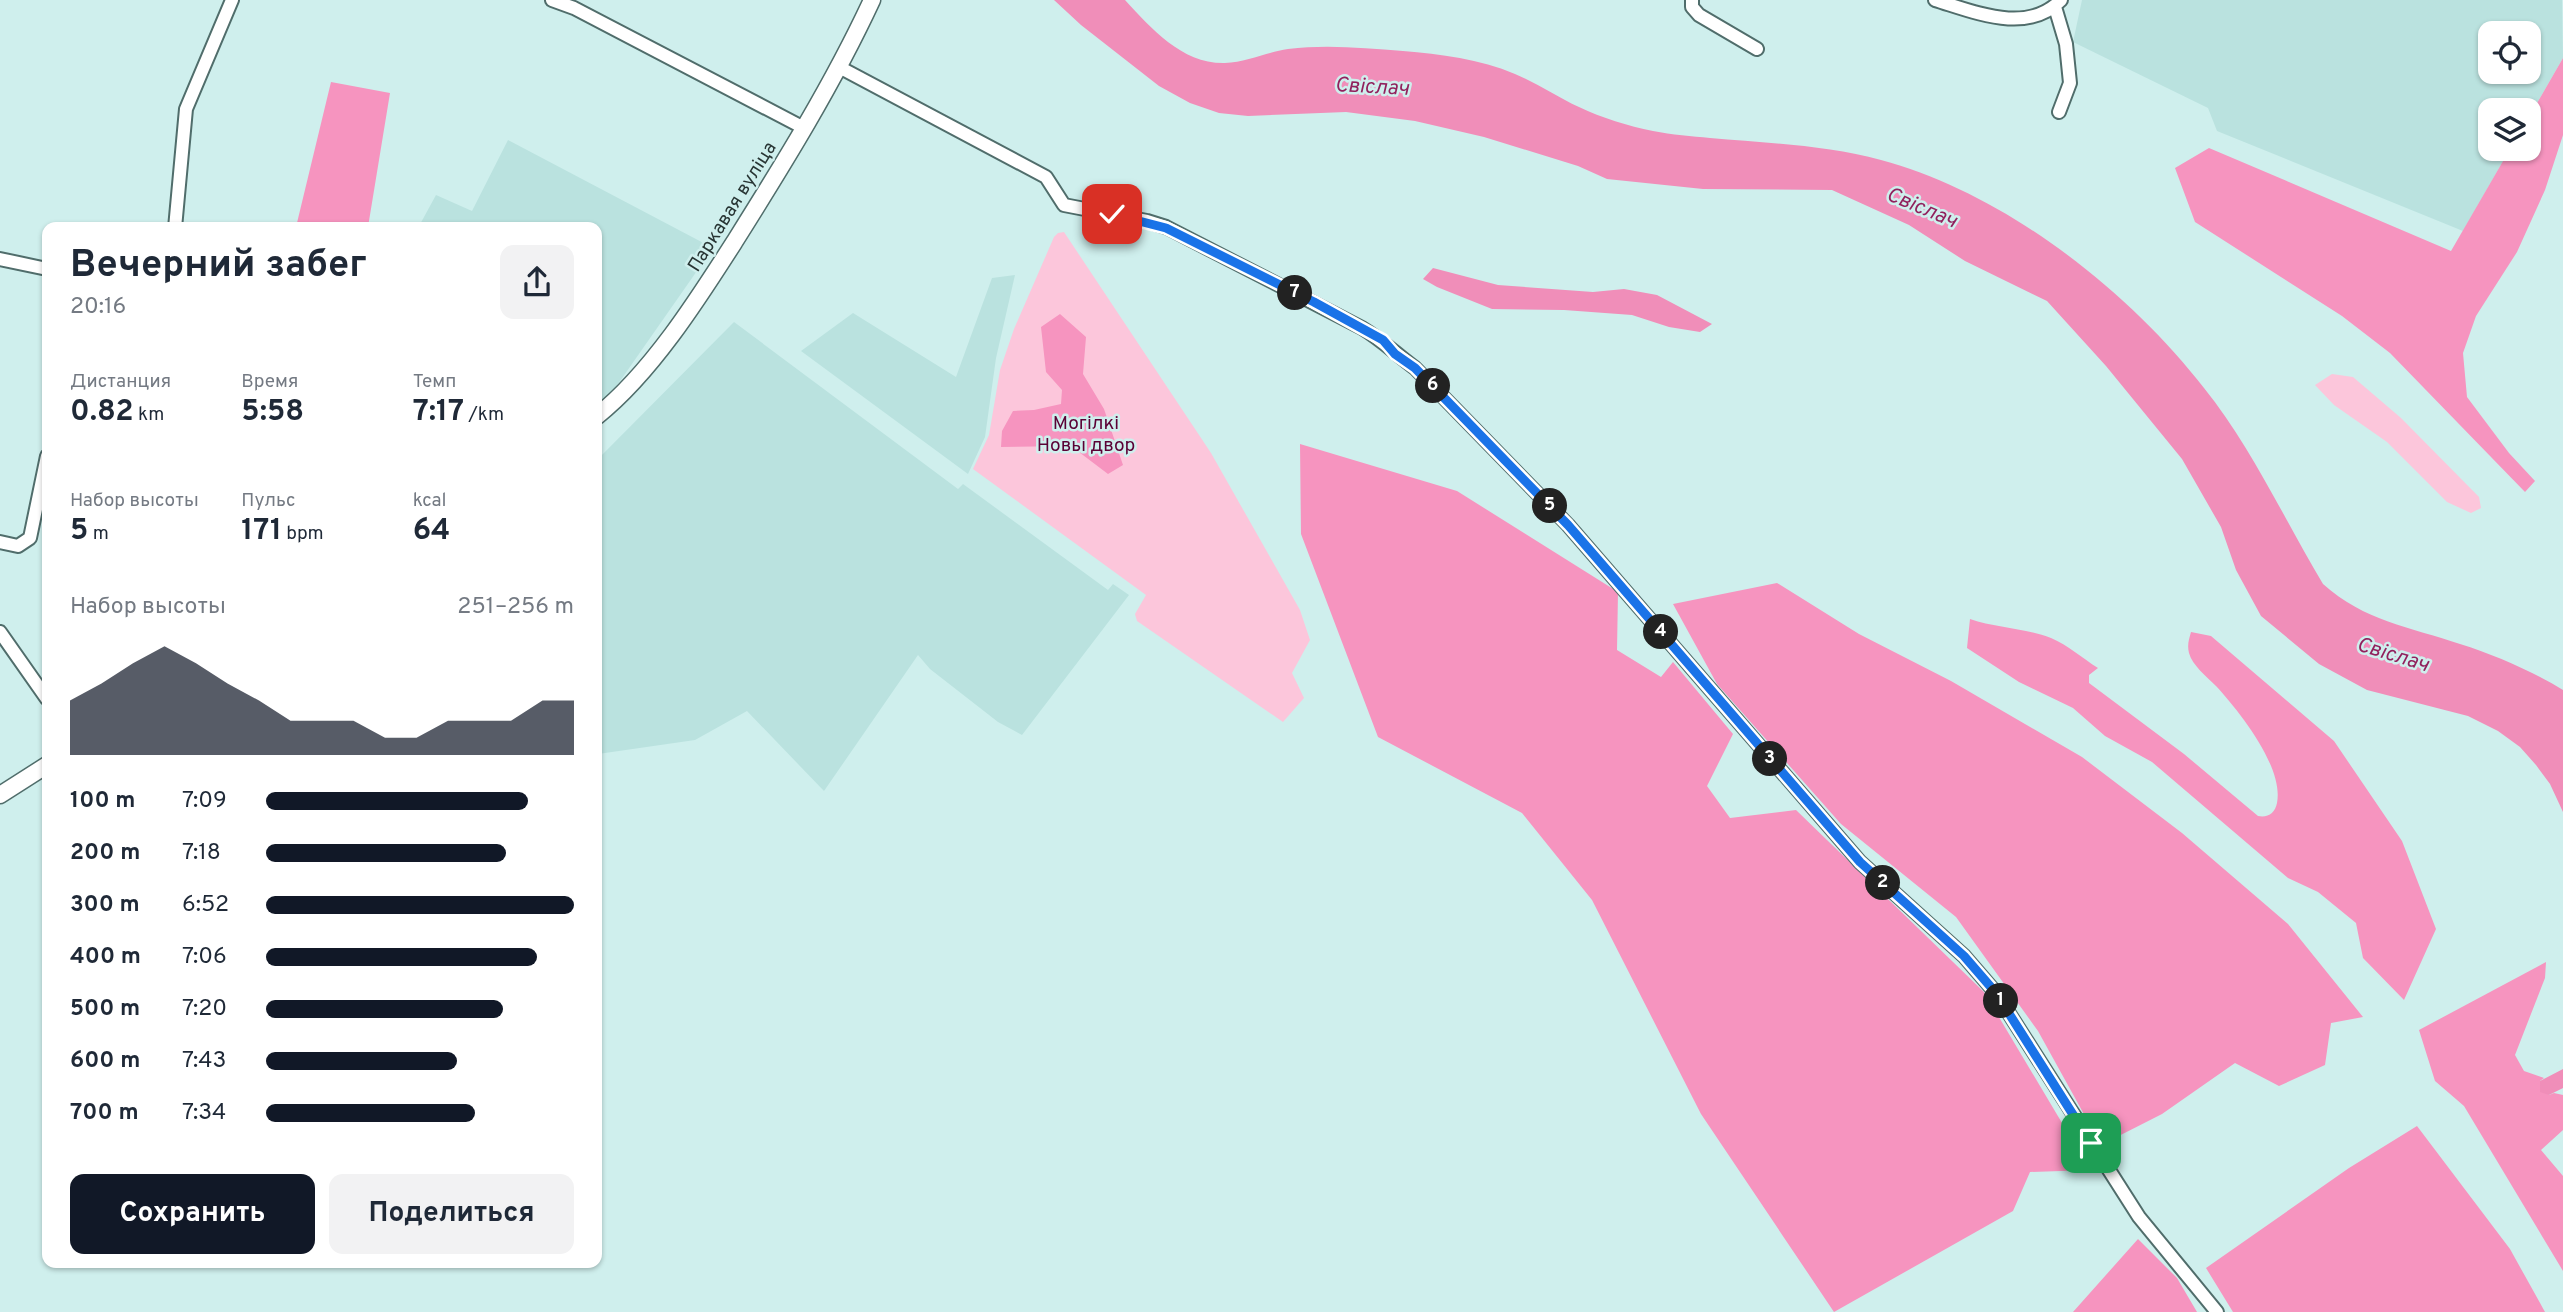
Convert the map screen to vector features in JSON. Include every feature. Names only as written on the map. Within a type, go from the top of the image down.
[{"type":"main road","name":"Паркавая вуліца","points":[[602,411],[622,393],[690,307],[748,219],[839,68],[872,0]]},
{"type":"main road","points":[[0,795],[42,768]]},
{"type":"street","points":[[176,222],[186,109],[232,0]]},
{"type":"street","points":[[552,0],[574,8],[804,128]]},
{"type":"street","points":[[1692,0],[1692,7],[1699,15],[1757,49]]},
{"type":"street","points":[[1935,0],[2001,18],[2016,19],[2032,18],[2058,3],[2070,83],[2059,112]]},
{"type":"street","points":[[839,68],[1046,177],[1064,205],[1137,219],[1166,228],[1362,328],[1383,340],[1395,354],[1415,368],[1568,525],[1860,862],[1964,956],[1996,993],[2139,1217],[2217,1312]]},
{"type":"street","points":[[0,259],[42,268]]},
{"type":"street","points":[[0,542],[18,546],[30,538],[42,480]]},
{"type":"street","points":[[0,632],[42,692]]},
{"type":"shaded area","points":[[2082,0],[2562,0],[2563,58],[2540,98],[2478,98],[2478,161],[2503,161],[2463,231],[2217,131],[2208,108],[2073,42]]},
{"type":"shaded area","points":[[508,140],[713,248],[602,407],[602,222],[421,222],[436,195],[472,211]]},
{"type":"shaded area","points":[[1015,275],[996,358],[985,437],[968,474],[801,351],[853,313],[956,377],[992,278]]},
{"type":"shaded area","points":[[734,322],[958,489],[963,484],[1108,590],[1113,584],[1129,595],[1022,735],[998,722],[930,669],[918,655],[824,791],[747,711],[695,740],[602,753],[602,455]]},
{"type":"green space","points":[[2563,58],[2563,135],[2545,190],[2517,252],[2476,316],[2463,353],[2467,397],[2509,453],[2535,481],[2525,492],[2390,353],[2342,316],[2195,222],[2175,168],[2209,148],[2451,251],[2503,161],[2541,161],[2540,98]]},
{"type":"green space","points":[[331,82],[390,93],[369,222],[297,222]]},
{"type":"green space","name":"Могілкі Новы двор","points":[[1064,232],[1211,453],[1300,610],[1310,640],[1292,673],[1304,698],[1283,722],[1137,621],[1135,614],[1146,595],[973,469],[989,435],[1000,370],[1014,329],[1054,237]]},
{"type":"green space","points":[[1060,314],[1086,337],[1083,374],[1104,409],[1123,465],[1108,474],[1071,446],[1001,447],[1002,431],[1013,411],[1061,404],[1062,390],[1046,372],[1041,327]]},
{"type":"green space","points":[[2332,374],[2353,377],[2401,418],[2479,497],[2481,508],[2471,513],[2447,502],[2387,442],[2334,405],[2315,385]]},
{"type":"green space","points":[[1300,444],[1457,491],[1618,592],[1617,650],[1661,677],[1673,662],[1733,734],[1707,786],[1730,818],[1796,810],[1984,992],[2090,1170],[2030,1172],[2013,1211],[1834,1312],[1701,1114],[1592,900],[1522,813],[1378,737],[1301,534]]},
{"type":"green space","points":[[1777,583],[1859,634],[1951,681],[2082,757],[2182,833],[2288,924],[2363,1017],[2331,1023],[2325,1065],[2279,1086],[2235,1063],[2162,1114],[2101,1145],[2038,1031],[1956,917],[1841,824],[1717,684],[1673,604]]},
{"type":"green space","points":[[1970,619],[2041,635],[2069,648],[2098,668],[2089,675],[2089,683],[2184,754],[2258,816],[2268,815],[2276,807],[2274,773],[2258,740],[2226,697],[2193,662],[2188,647],[2191,632],[2211,636],[2334,741],[2402,841],[2436,929],[2404,1000],[2363,958],[2356,923],[2318,892],[2288,878],[2152,762],[2105,736],[2073,708],[2019,682],[1967,648]]},
{"type":"green space","points":[[2546,962],[2545,978],[2515,1055],[2524,1071],[2544,1078],[2540,1081],[2549,1095],[2563,1095],[2563,1130],[2541,1150],[2563,1176],[2563,1271],[2464,1106],[2435,1081],[2419,1030]]},
{"type":"green space","points":[[2417,1126],[2510,1249],[2545,1312],[2233,1312],[2206,1268],[2349,1168]]},
{"type":"green space","points":[[2138,1239],[2177,1278],[2197,1312],[2073,1312]]},
{"type":"water","name":"Свіслач","points":[[1054,0],[1125,0],[1169,43],[1195,58],[1209,62],[1233,62],[1280,50],[1317,47],[1374,49],[1460,58],[1515,74],[1588,111],[1634,127],[1860,155],[1927,175],[1973,196],[2060,249],[2138,315],[2173,351],[2204,388],[2237,435],[2323,584],[2339,597],[2371,615],[2487,653],[2563,690],[2563,812],[2550,784],[2536,765],[2520,747],[2498,731],[2468,716],[2367,690],[2319,664],[2261,616],[2236,570],[2221,527],[2182,459],[2106,366],[2047,301],[1965,261],[1909,225],[1832,190],[1703,189],[1607,179],[1578,166],[1484,137],[1415,121],[1346,112],[1248,116],[1219,113],[1190,103],[1159,86],[1081,25]]},
{"type":"water","points":[[1433,268],[1498,285],[1593,292],[1624,289],[1657,295],[1712,324],[1700,332],[1669,327],[1632,315],[1492,309],[1423,279]]},
{"type":"water","points":[[2563,1069],[2563,1088],[2549,1095],[2540,1092],[2540,1081]]},
{"type":"route","points":[[1112,214],[1147,221],[1198,243],[1383,340],[1395,354],[1415,368],[1568,525],[1860,862],[1964,956],[1996,993],[2091,1143]]}]
